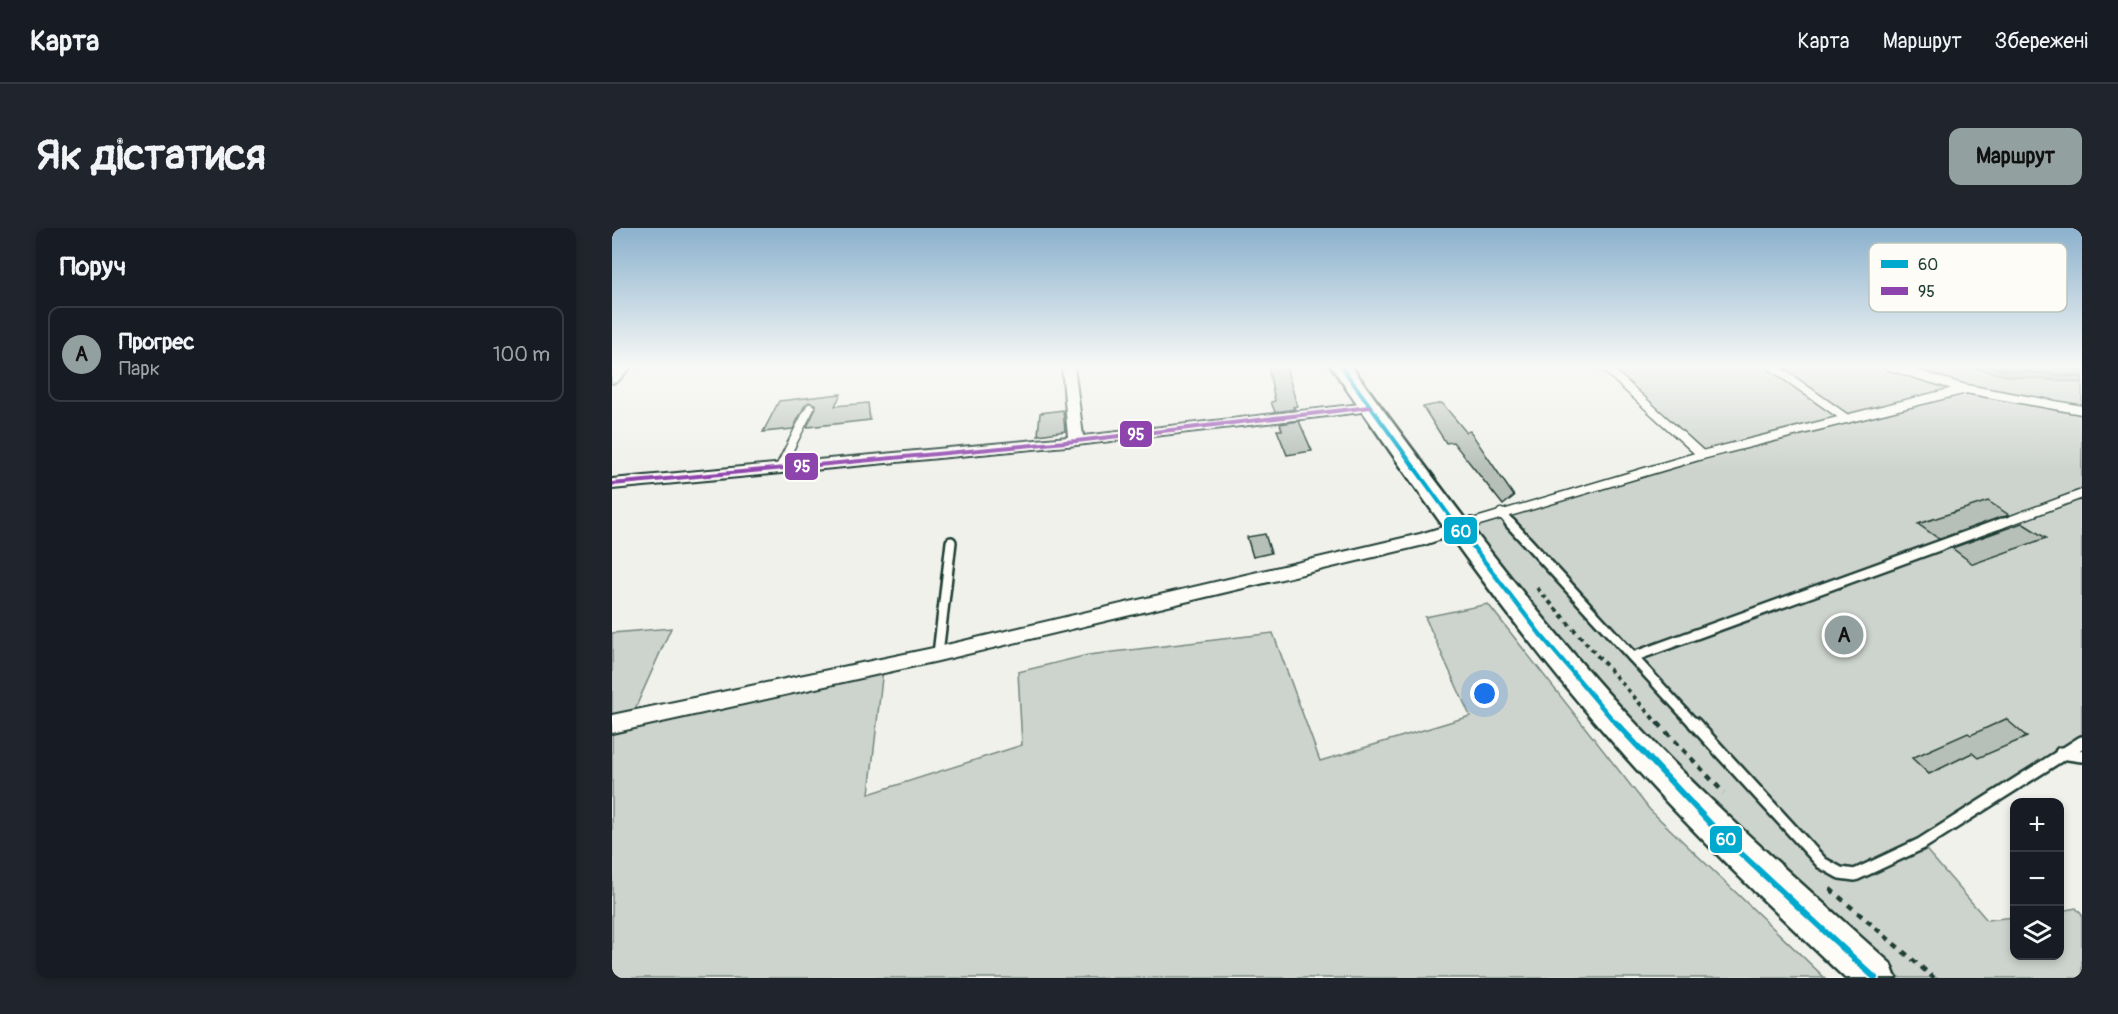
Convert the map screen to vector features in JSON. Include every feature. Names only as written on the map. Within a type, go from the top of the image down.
[{"type":"main road","points":[[1366,401],[1456,528],[1511,599],[1672,785],[1755,868],[1875,978]]},
{"type":"street","points":[[1072,401],[1076,441]]},
{"type":"street","points":[[612,484],[1076,441],[1370,407]]},
{"type":"street","points":[[612,724],[938,654],[1424,539],[1456,528]]},
{"type":"lane","points":[[1643,401],[1702,455]]},
{"type":"lane","points":[[1822,401],[1847,419]]},
{"type":"lane","points":[[1456,528],[1702,455],[1918,401]]},
{"type":"lane","points":[[2032,401],[2082,410]]},
{"type":"lane","points":[[779,469],[810,408]]},
{"type":"lane","points":[[1633,657],[2082,494]]},
{"type":"lane","points":[[1501,513],[1822,863],[1840,873],[1855,875],[1921,844],[2061,753],[2082,742]]},
{"type":"lane","points":[[938,654],[951,542]]},
{"type":"lane","points":[[2061,753],[2082,756]]},
{"type":"shaded area","points":[[1642,401],[2082,401],[2082,756],[2061,753],[1921,844],[1987,920],[2010,917],[2010,960],[2064,960],[2064,910],[2076,908],[2082,915],[2082,978],[1900,978],[1770,861],[1686,780],[1471,540],[1472,527],[1701,455]]},
{"type":"shaded area","points":[[1488,604],[1650,810],[1825,978],[612,978],[612,633],[671,628],[627,727],[883,669],[869,794],[1022,745],[1018,672],[1088,655],[1273,633],[1320,761],[1470,716],[1425,617]]},
{"type":"building","points":[[779,401],[838,401],[835,406],[868,403],[870,420],[807,427],[816,408],[815,404],[809,402],[805,405],[793,429],[763,432]]},
{"type":"building","points":[[1296,401],[1297,406],[1293,407],[1295,409],[1275,412],[1271,402]]},
{"type":"building","points":[[1442,403],[1466,432],[1470,431],[1514,496],[1503,505],[1453,442],[1446,443],[1423,407]]},
{"type":"building","points":[[1063,410],[1065,431],[1038,435],[1040,413]]},
{"type":"building","points":[[1299,421],[1312,451],[1287,455],[1277,430],[1282,430],[1280,424]]},
{"type":"building","points":[[1988,501],[2009,515],[1939,539],[1918,524]]},
{"type":"building","points":[[2022,523],[2046,538],[1973,564],[1952,548]]},
{"type":"building","points":[[1265,534],[1271,553],[1253,557],[1247,537]]},
{"type":"building","points":[[2006,719],[2027,737],[1978,758],[1972,753],[1929,774],[1912,758],[1968,733],[1971,735]]},
{"type":"transit line","name":"60","points":[[1366,401],[1499,582],[1626,736],[1721,835],[1875,978]]},
{"type":"transit line","name":"95","points":[[612,484],[1076,441],[1370,407]]},
{"type":"place","name":"Прогрес","points":[[1844,635]]}]
